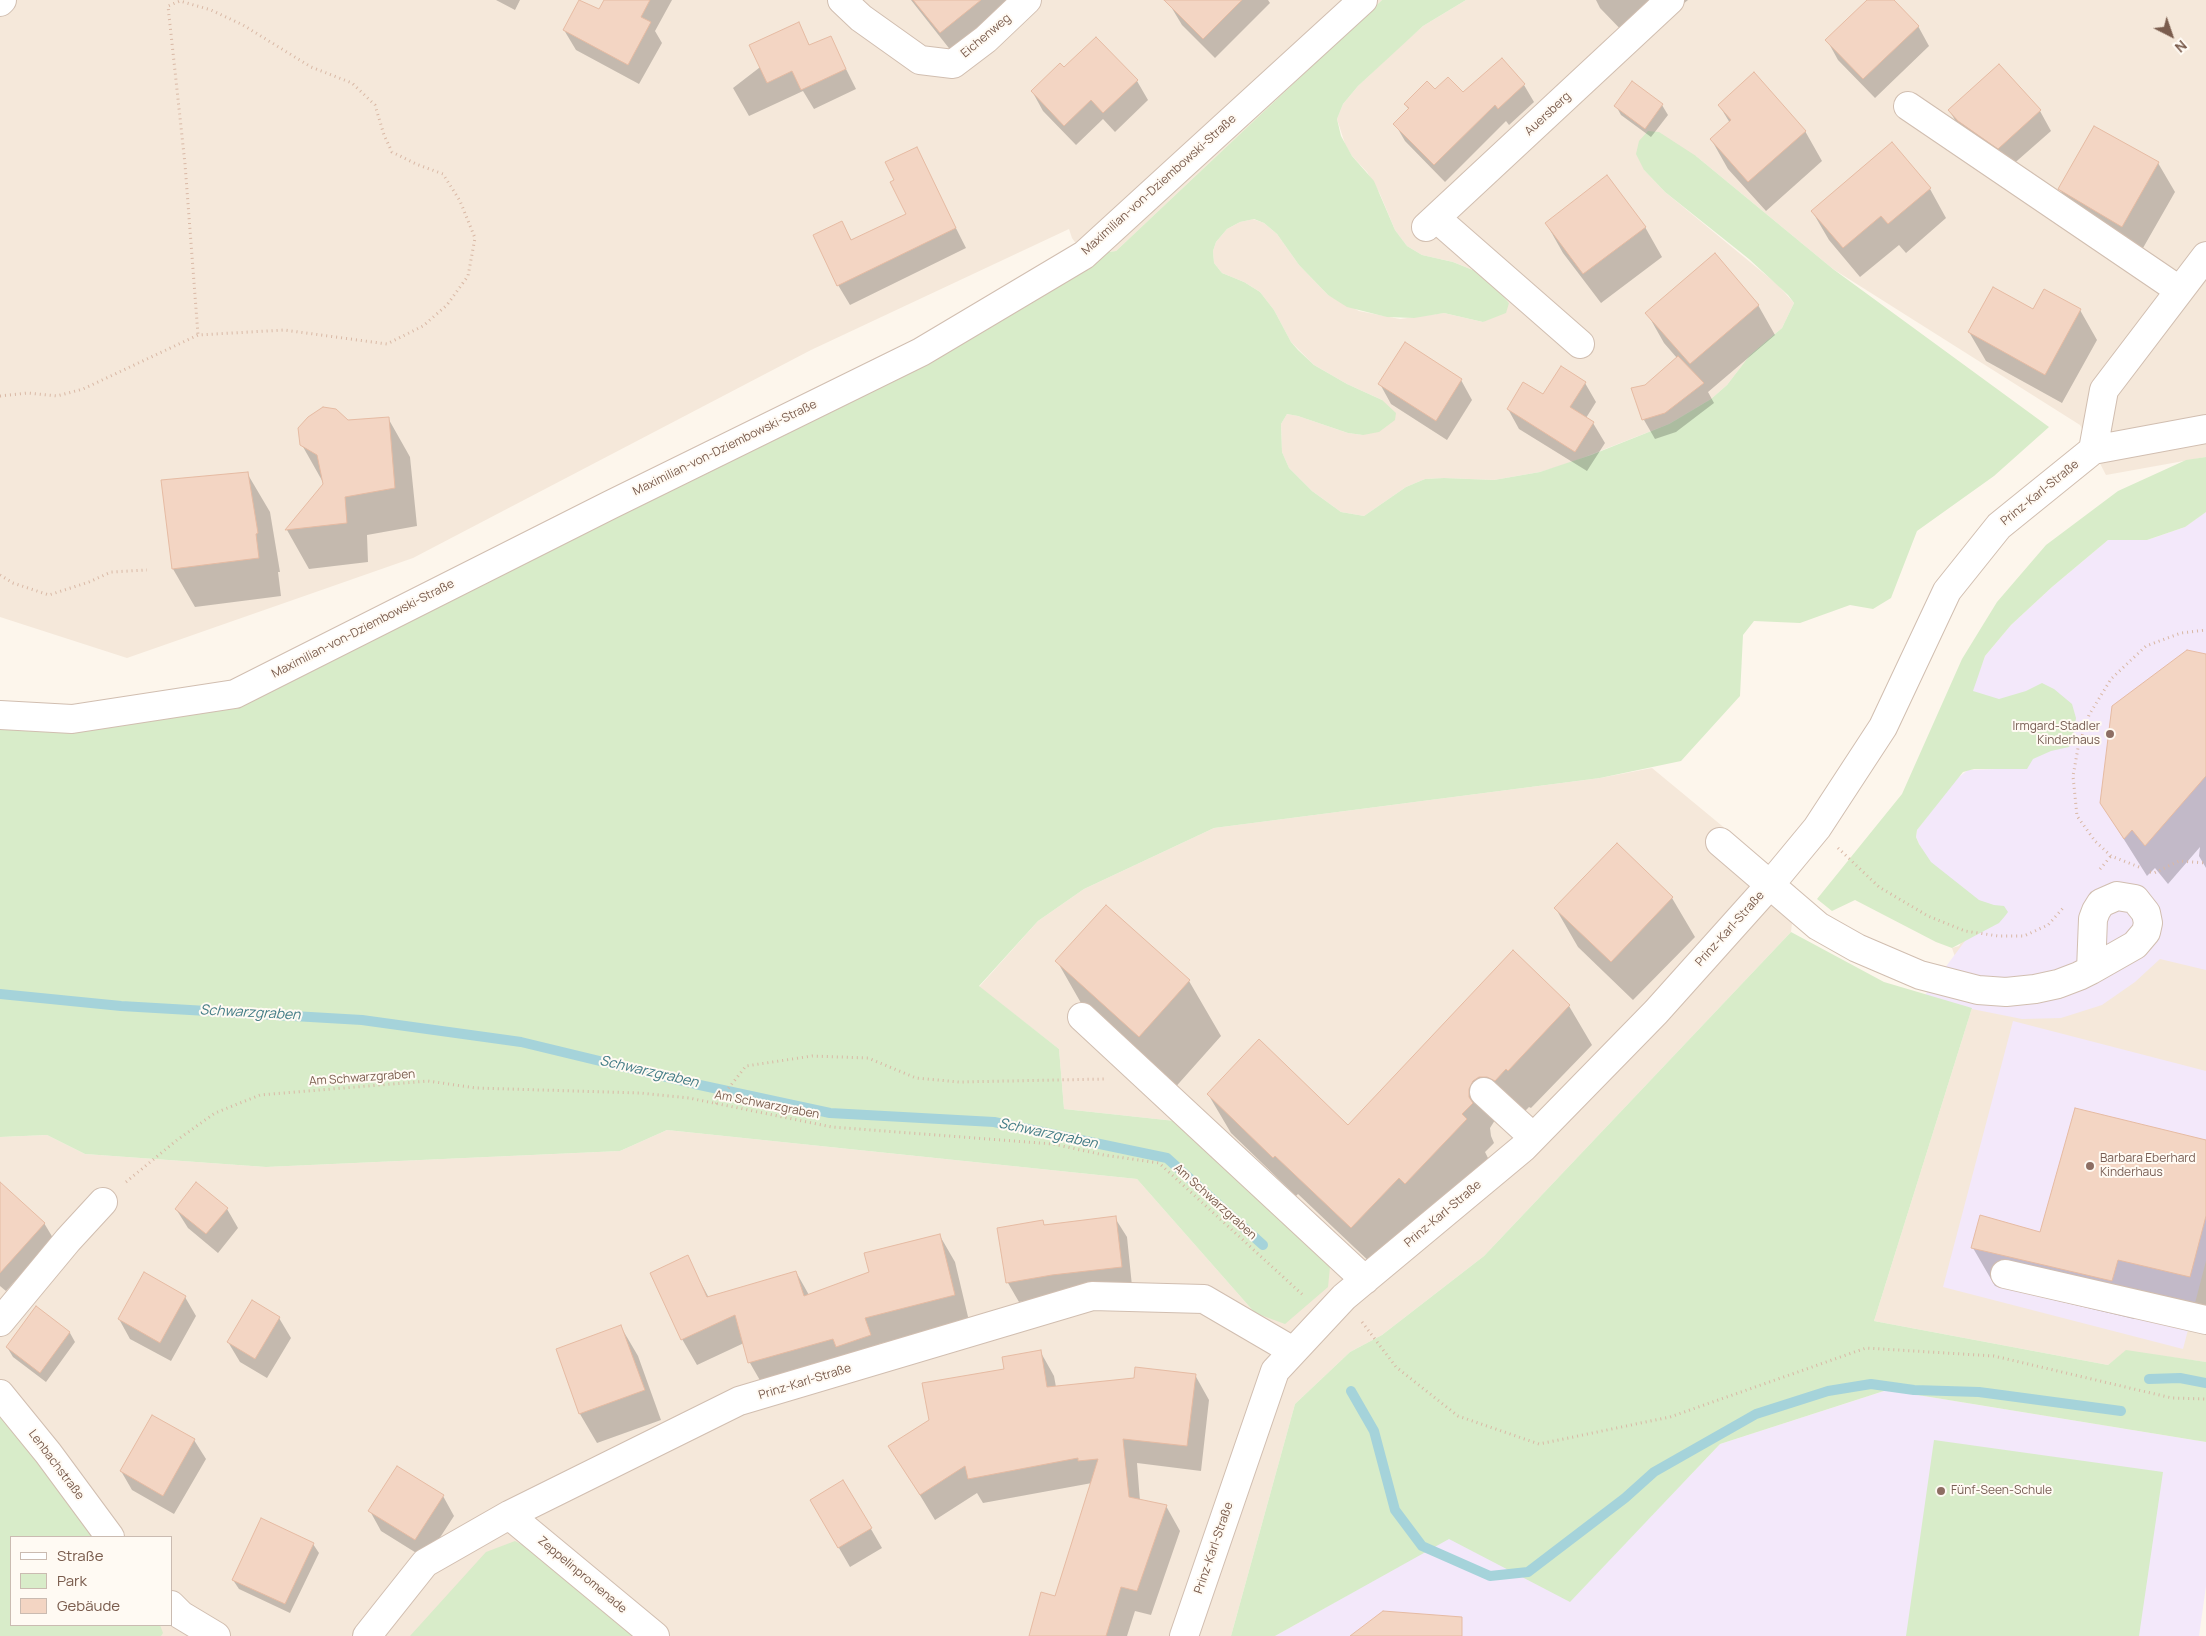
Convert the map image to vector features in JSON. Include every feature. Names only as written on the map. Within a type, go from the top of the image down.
[{"type":"street","name":"Eichenweg","points":[[842,0],[861,18],[920,60],[953,64],[986,39],[1027,0]]},
{"type":"street","name":"Maximilian-von-Dziembowski-Straße","points":[[0,715],[72,720],[235,694],[610,505],[921,352],[1084,255],[1363,0]]},
{"type":"street","name":"Auersberg","points":[[1580,344],[1431,223],[1670,0]]},
{"type":"street","points":[[1908,106],[2178,290]]},
{"type":"street","points":[[2094,450],[2104,390],[2178,290],[2206,256]]},
{"type":"street","name":"Prinz-Karl-Straße","points":[[1184,1636],[1275,1371],[1344,1297],[1523,1148],[1656,1012],[1769,886],[1817,828],[1883,727],[1947,591],[1999,526],[2094,450],[2206,429]]},
{"type":"street","points":[[1720,842],[1769,886],[1818,926],[1858,948],[1920,975],[1978,990],[2006,992],[2058,984],[2091,970]]},
{"type":"street","points":[[1082,1017],[1365,1280]]},
{"type":"street","points":[[1484,1092],[1533,1137]]},
{"type":"street","points":[[0,1322],[68,1240],[103,1202]]},
{"type":"street","points":[[2005,1274],[2206,1320]]},
{"type":"street","name":"Prinz-Karl-Straße","points":[[367,1636],[424,1563],[509,1516],[739,1401],[1092,1296],[1204,1299],[1293,1351]]},
{"type":"street","name":"Lenbachstraße","points":[[0,1394],[48,1453],[109,1536]]},
{"type":"street","name":"Zeppelinpromenade","points":[[509,1516],[654,1636]]},
{"type":"street","points":[[172,1606],[181,1615],[216,1636]]},
{"type":"path","points":[[0,396],[28,393],[57,396],[83,389],[198,335],[284,330],[388,344],[423,326],[447,305],[468,276],[475,238],[460,201],[443,174],[416,164],[392,152],[384,135],[375,106],[352,83],[311,67],[243,25],[211,10],[180,1],[168,6],[186,164],[198,335]]},
{"type":"path","points":[[0,575],[13,583],[49,595],[89,582],[111,572],[147,570]]},
{"type":"path","points":[[2206,630],[2181,633],[2146,646],[2111,679],[2089,715],[2078,748],[2073,776],[2077,816],[2095,841],[2111,856],[2154,873],[2179,861],[2206,863]]},
{"type":"path","points":[[1817,828],[1879,887],[1928,916],[1966,931],[1998,936],[2024,936],[2048,925],[2065,906]]},
{"type":"path","points":[[2098,871],[2111,856]]},
{"type":"path","points":[[716,1104],[746,1066],[812,1056],[868,1058],[916,1078],[959,1082],[1148,1078]]},
{"type":"path","name":"Am Schwarzgraben","points":[[103,1202],[138,1170],[215,1113],[260,1095],[428,1081],[476,1088],[640,1093],[716,1104],[832,1128],[1053,1144],[1104,1155],[1159,1163],[1294,1286]]},
{"type":"path","points":[[1344,1297],[1396,1367],[1458,1416],[1539,1444],[1670,1417],[1866,1348],[1994,1356],[2172,1398],[2206,1399]]},
{"type":"shaded area","points":[[0,0],[1382,0],[1116,251],[1084,255],[1072,238],[1069,229],[811,350],[413,558],[127,658],[0,617]]},
{"type":"shaded area","points":[[1466,0],[2206,0],[2206,457],[2106,475],[2080,425],[1833,269],[1696,156],[1644,170],[1665,192],[1778,285],[1794,303],[1782,328],[1750,355],[1727,385],[1711,399],[1669,424],[1567,464],[1540,472],[1494,480],[1425,479],[1406,487],[1364,516],[1341,512],[1312,491],[1289,468],[1282,452],[1281,424],[1287,414],[1348,433],[1363,435],[1382,400],[1347,384],[1314,365],[1291,342],[1274,310],[1260,292],[1244,282],[1222,273],[1214,263],[1213,251],[1216,242],[1227,229],[1240,222],[1253,219],[1264,223],[1277,234],[1299,265],[1328,295],[1359,311],[1400,319],[1444,313],[1483,322],[1509,303],[1485,275],[1453,262],[1422,255],[1407,246],[1395,230],[1380,194],[1367,172],[1352,156],[1345,144],[1337,119],[1343,104],[1358,86],[1399,47],[1423,26]]},
{"type":"shaded area","points":[[2206,512],[2206,1362],[2126,1351],[2108,1365],[1874,1321],[1972,1008],[1952,948],[1959,946],[2185,527]]},
{"type":"shaded area","name":"Irmgard-Stadler Kinderhaus","points":[[2206,512],[2206,970],[2160,959],[2135,982],[2102,1005],[2061,1018],[2022,1019],[1922,999],[1976,926],[1925,856],[1916,837],[1917,830],[1955,780],[1968,770],[2027,768],[1972,691],[1985,656],[2011,625],[2052,587],[2108,540],[2147,540],[2185,527]]},
{"type":"shaded area","points":[[1652,768],[1796,887],[1791,932],[1484,1256],[1382,1335],[1350,1352],[1295,1404],[1231,1636],[0,1636],[0,1137],[47,1135],[85,1154],[266,1167],[620,1151],[667,1130],[1137,1179],[1255,1313],[1175,1121],[1064,1109],[1059,1049],[979,987],[1038,921],[1084,889],[1214,828],[1600,778]]},
{"type":"shaded area","name":"Barbara Eberhard Kinderhaus","points":[[2013,1021],[2206,1071],[2206,1261],[2183,1349],[1943,1287]]},
{"type":"shaded area","name":"Fünf-Seen-Schule","points":[[1887,1390],[2206,1442],[2206,1586],[2199,1636],[1275,1636],[1449,1538],[1570,1601],[1720,1444]]},
{"type":"green space","points":[[1382,0],[1466,0],[1423,26],[1358,86],[1343,104],[1337,119],[1341,136],[1352,156],[1374,181],[1395,230],[1407,246],[1422,255],[1453,262],[1485,275],[1509,303],[1506,313],[1483,322],[1444,313],[1414,318],[1387,317],[1347,307],[1328,295],[1299,265],[1277,234],[1264,223],[1254,219],[1240,222],[1227,229],[1216,242],[1213,251],[1214,263],[1222,273],[1244,282],[1260,292],[1274,310],[1291,342],[1298,350],[1314,365],[1347,384],[1382,400],[1396,413],[1395,420],[1379,432],[1363,435],[1348,433],[1287,414],[1281,424],[1282,452],[1289,468],[1312,491],[1341,512],[1364,516],[1406,487],[1425,479],[1494,480],[1540,472],[1591,455],[1669,424],[1711,399],[1727,385],[1750,355],[1782,328],[1794,303],[1788,295],[1749,259],[1665,192],[1644,170],[1636,154],[1639,141],[1648,131],[1659,132],[1696,156],[1833,269],[2049,427],[1994,476],[1917,531],[1891,598],[1873,609],[1850,605],[1800,623],[1754,621],[1743,635],[1740,696],[1681,761],[1600,778],[1214,828],[1084,889],[1038,921],[979,986],[1059,1049],[1064,1109],[1175,1121],[1330,1267],[1328,1287],[1285,1324],[1255,1313],[1137,1179],[667,1130],[620,1151],[266,1167],[85,1154],[47,1135],[0,1137],[0,715],[218,696],[1084,255],[1116,251]]},
{"type":"green space","points":[[2206,457],[2206,512],[2185,527],[2147,540],[2108,540],[2052,587],[2011,625],[1985,656],[1973,691],[1999,699],[2026,691],[2042,683],[2054,689],[2072,704],[2076,718],[2069,747],[2051,751],[2033,759],[2027,769],[1974,769],[1963,772],[1917,830],[1916,837],[1919,844],[1931,862],[1979,900],[2004,906],[2008,912],[1999,923],[1952,948],[1936,942],[1855,900],[1832,911],[1817,899],[1902,794],[1962,659],[1997,602],[2046,545],[2118,491],[2186,460]]},
{"type":"green space","points":[[1791,932],[1884,982],[1972,1008],[1874,1321],[2108,1365],[2126,1350],[2206,1362],[2206,1442],[1887,1390],[1720,1444],[1570,1602],[1449,1539],[1275,1636],[1231,1636],[1295,1404],[1350,1352],[1382,1335],[1484,1256]]},
{"type":"green space","points":[[0,1411],[100,1536],[10,1536],[10,1626],[160,1626],[163,1633],[161,1636],[0,1636]]},
{"type":"green space","points":[[1934,1440],[2163,1472],[2139,1636],[1906,1636]]},
{"type":"green space","points":[[515,1541],[552,1560],[644,1636],[410,1636],[486,1552]]},
{"type":"building","points":[[579,0],[599,9],[604,0],[650,0],[641,17],[651,22],[628,65],[563,30]]},
{"type":"building","points":[[913,0],[981,0],[940,33]]},
{"type":"building","points":[[1164,0],[1242,0],[1203,39]]},
{"type":"building","points":[[1867,0],[1894,0],[1919,26],[1863,79],[1825,40]]},
{"type":"building","points":[[799,22],[809,45],[831,36],[846,69],[801,90],[792,71],[767,83],[749,45]]},
{"type":"building","points":[[1096,37],[1138,80],[1103,113],[1091,100],[1064,126],[1031,91],[1060,63],[1064,67]]},
{"type":"building","points":[[1502,58],[1525,84],[1498,109],[1495,105],[1434,165],[1393,124],[1409,108],[1404,104],[1427,81],[1435,89],[1448,77],[1463,92]]},
{"type":"building","points":[[1999,64],[2041,110],[1998,149],[1958,121],[1948,110]]},
{"type":"building","points":[[1754,72],[1806,131],[1748,182],[1710,139],[1731,120],[1718,105]]},
{"type":"building","points":[[1632,81],[1663,104],[1645,129],[1614,106]]},
{"type":"building","points":[[2094,126],[2159,162],[2122,227],[2058,189]]},
{"type":"building","points":[[1892,142],[1931,188],[1888,224],[1881,216],[1843,248],[1811,211]]},
{"type":"building","points":[[917,147],[956,228],[837,286],[813,235],[842,221],[851,240],[906,214],[890,182],[894,180],[885,162]]},
{"type":"building","points":[[1607,175],[1646,227],[1583,274],[1545,223]]},
{"type":"building","points":[[1715,253],[1759,305],[1690,364],[1645,313]]},
{"type":"building","points":[[1993,287],[2033,309],[2044,289],[2081,309],[2045,375],[1968,332]]},
{"type":"building","points":[[1405,342],[1462,379],[1436,421],[1378,384]]},
{"type":"building","points":[[1678,356],[1704,383],[1665,413],[1642,420],[1631,388],[1645,385]]},
{"type":"building","points":[[1561,366],[1586,382],[1570,407],[1594,422],[1575,452],[1507,409],[1523,382],[1543,394]]},
{"type":"building","points":[[323,407],[336,409],[348,420],[389,417],[395,488],[345,497],[347,523],[285,530],[323,484],[317,455],[300,445],[298,428],[308,417]]},
{"type":"building","points":[[248,472],[258,533],[256,534],[259,558],[172,569],[161,480]]},
{"type":"building","points":[[2187,650],[2206,654],[2206,776],[2145,846],[2132,830],[2124,839],[2100,803],[2112,706]]},
{"type":"building","points":[[1617,843],[1673,897],[1611,962],[1554,908]]},
{"type":"building","points":[[1106,905],[1190,980],[1139,1037],[1055,961]]},
{"type":"building","points":[[1513,950],[1570,1005],[1508,1071],[1506,1069],[1495,1081],[1487,1077],[1479,1077],[1473,1081],[1469,1089],[1469,1097],[1473,1103],[1462,1114],[1467,1119],[1405,1184],[1399,1178],[1351,1228],[1275,1156],[1273,1158],[1207,1094],[1259,1039],[1348,1125]]},
{"type":"building","points":[[2075,1108],[2206,1140],[2206,1216],[2190,1277],[2118,1260],[2112,1281],[1971,1248],[1980,1215],[2040,1232]]},
{"type":"building","points":[[0,1182],[45,1223],[0,1273]]},
{"type":"building","points":[[196,1182],[228,1208],[206,1234],[175,1209]]},
{"type":"building","points":[[1116,1216],[1122,1267],[1052,1275],[1006,1283],[997,1228],[1043,1220],[1044,1225]]},
{"type":"building","points":[[940,1234],[955,1295],[865,1318],[871,1335],[836,1347],[833,1339],[748,1363],[735,1315],[681,1340],[650,1273],[688,1255],[707,1297],[796,1271],[804,1296],[869,1272],[864,1253]]},
{"type":"building","points":[[144,1272],[186,1296],[160,1343],[118,1319]]},
{"type":"building","points":[[252,1300],[280,1317],[255,1359],[227,1342]]},
{"type":"building","points":[[36,1306],[70,1332],[40,1373],[6,1347]]},
{"type":"building","points":[[621,1325],[645,1390],[579,1414],[556,1349]]},
{"type":"building","points":[[1041,1350],[1047,1387],[1134,1378],[1135,1367],[1196,1374],[1187,1446],[1123,1439],[1129,1497],[1167,1505],[1137,1591],[1121,1587],[1106,1636],[1029,1636],[1041,1592],[1055,1596],[1098,1459],[1078,1461],[1078,1458],[968,1479],[965,1466],[920,1495],[888,1446],[929,1420],[922,1383],[1004,1369],[1002,1357]]},
{"type":"building","points":[[152,1415],[195,1439],[163,1496],[120,1471]]},
{"type":"building","points":[[397,1466],[444,1495],[415,1540],[368,1511]]},
{"type":"building","points":[[843,1480],[872,1528],[838,1548],[810,1500]]},
{"type":"building","points":[[261,1518],[314,1543],[285,1604],[232,1580]]},
{"type":"building","points":[[1383,1611],[1462,1617],[1462,1636],[1350,1636]]},
{"type":"waterway","name":"Schwarzgraben","points":[[0,994],[121,1006],[362,1020],[521,1042],[695,1084],[830,1113],[994,1122],[1167,1158],[1263,1245]]},
{"type":"waterway","points":[[2149,1379],[2180,1378],[2206,1383]]},
{"type":"waterway","points":[[1351,1391],[1374,1431],[1395,1510],[1422,1546],[1490,1576],[1528,1572],[1625,1498],[1654,1472],[1756,1414],[1828,1391],[1871,1384],[1914,1390],[1979,1392],[2121,1411]]},
{"type":"place","name":"Irmgard-Stadler Kinderhaus","points":[[2110,734]]},
{"type":"place","name":"Barbara Eberhard Kinderhaus","points":[[2090,1166]]},
{"type":"place","name":"Fünf-Seen-Schule","points":[[1941,1491]]}]
